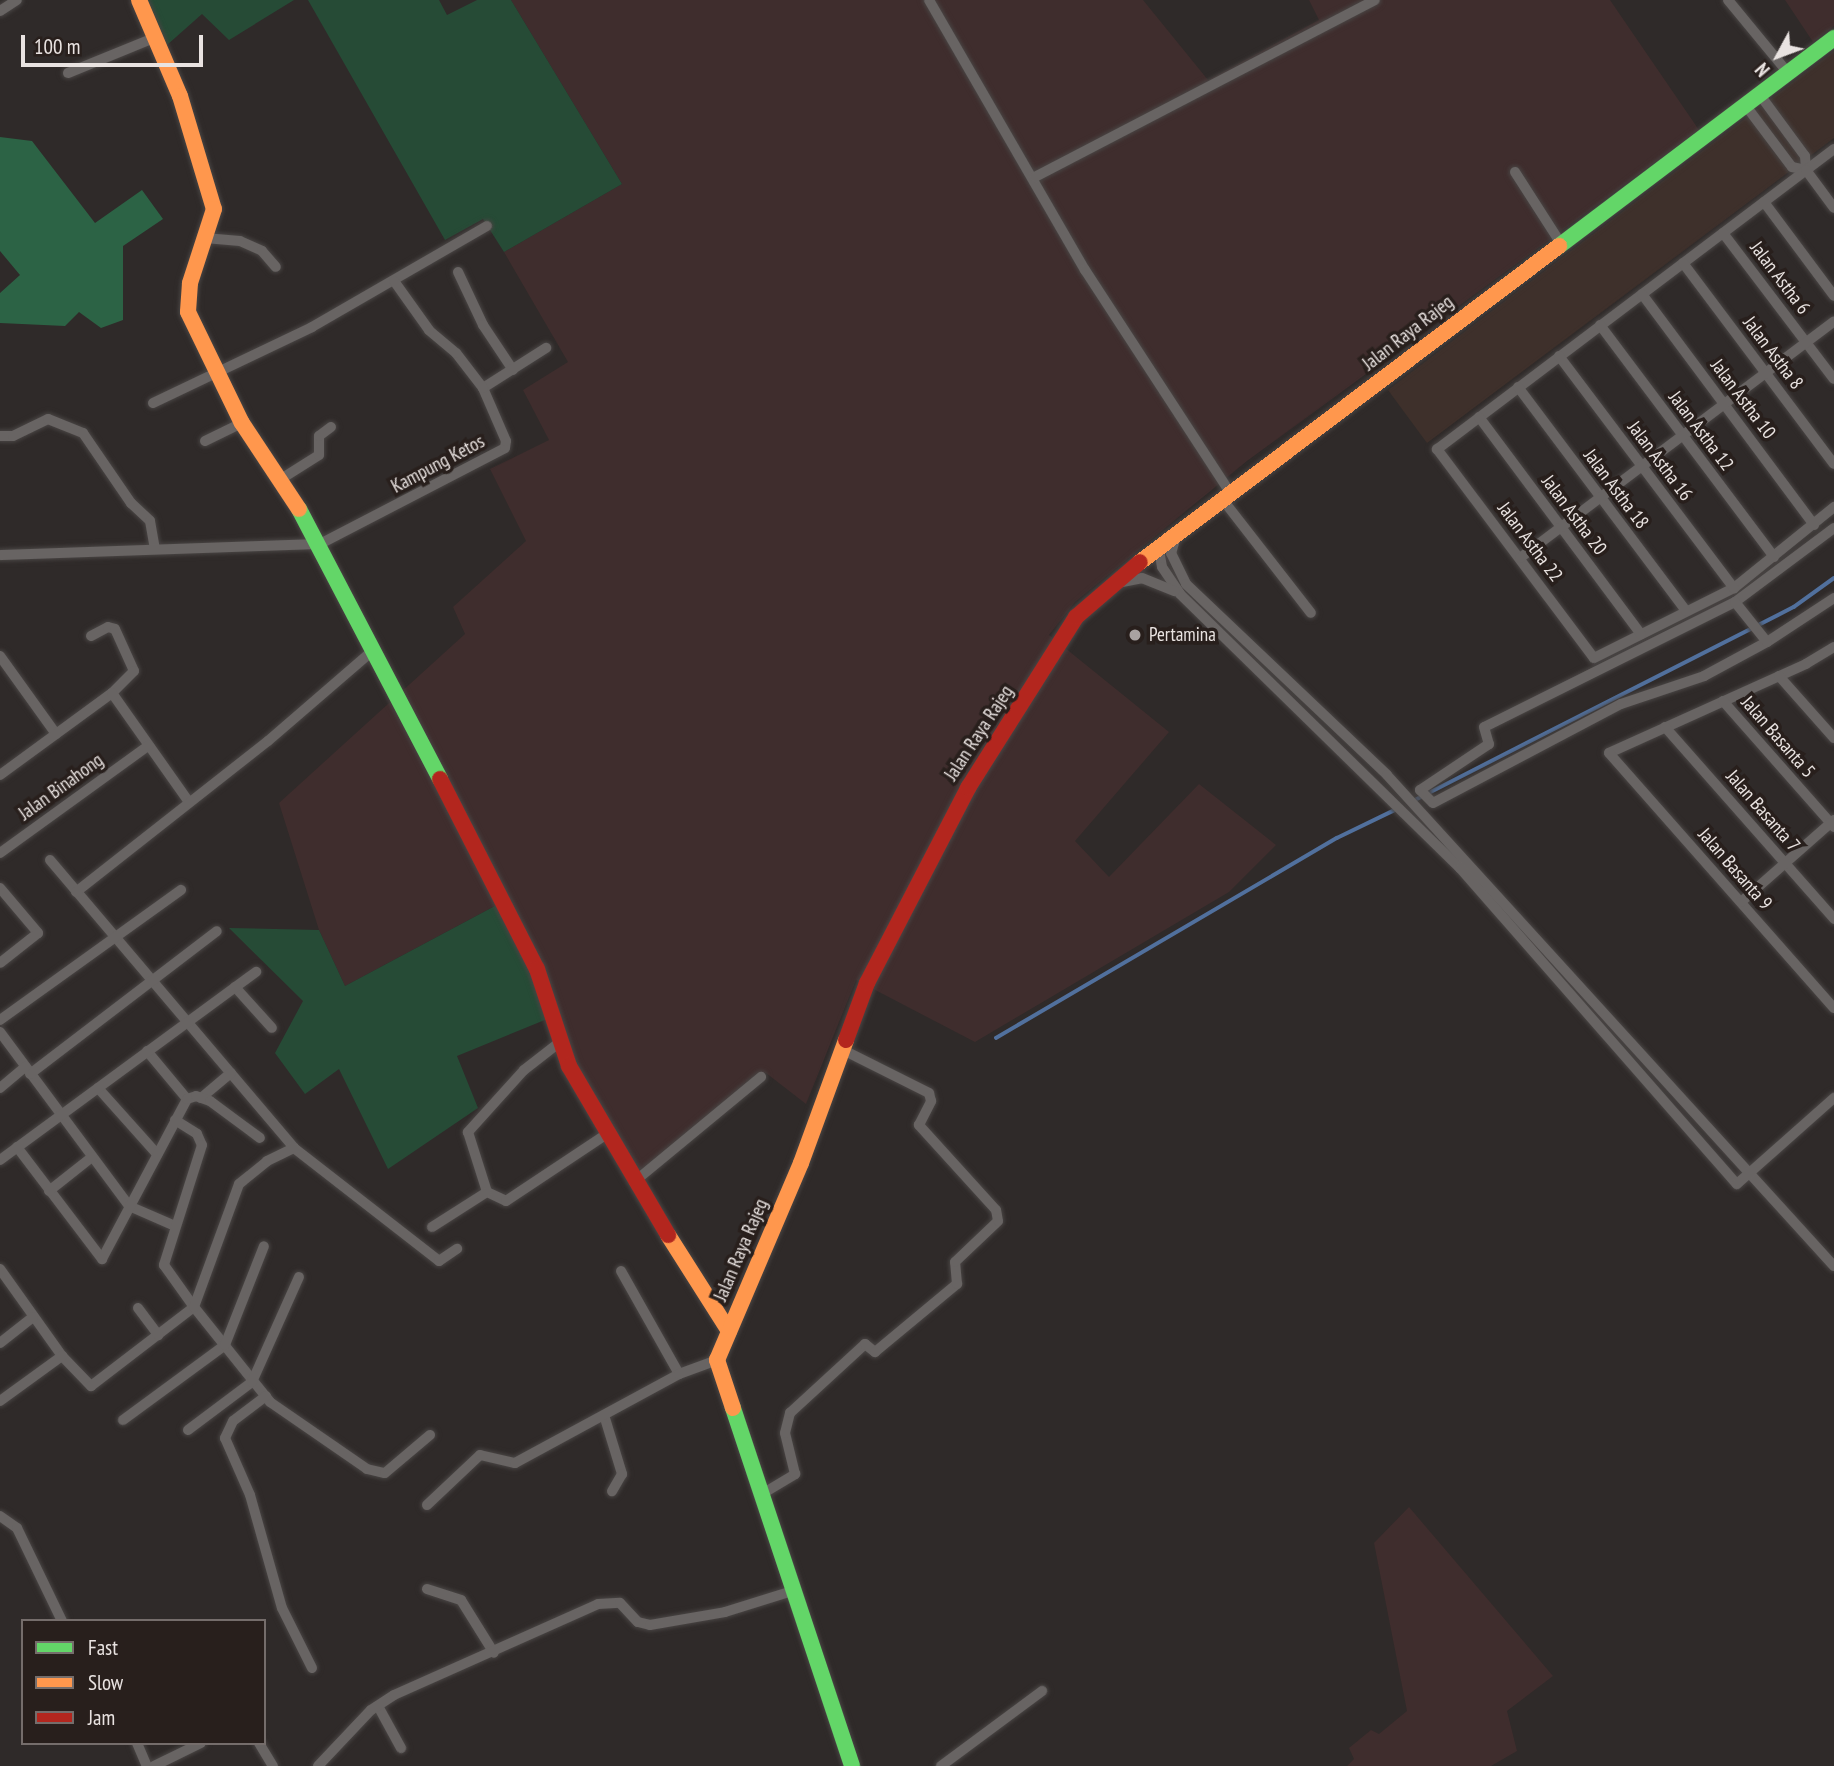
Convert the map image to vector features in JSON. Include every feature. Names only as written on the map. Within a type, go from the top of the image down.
[{"type":"main road","points":[[139,0],[156,37],[214,209],[190,283],[188,312],[214,372],[242,424],[281,479],[493,877],[537,969],[560,1042],[607,1134],[634,1182],[729,1331]]},
{"type":"main road","name":"Jalan Raya Rajeg","points":[[717,1360],[843,1050],[867,983],[968,788],[1076,617],[1104,589],[1117,583],[1560,242],[1834,38]]},
{"type":"main road","points":[[717,1360],[852,1766]]},
{"type":"street","points":[[0,11],[17,0]]},
{"type":"street","points":[[929,0],[1035,177],[1085,270],[1227,497],[1311,613]]},
{"type":"street","points":[[1035,177],[1375,0]]},
{"type":"street","points":[[1728,0],[1789,74]]},
{"type":"street","points":[[68,73],[156,37]]},
{"type":"street","points":[[1760,95],[1805,156],[1806,170],[1832,203]]},
{"type":"street","points":[[1746,106],[1791,167],[1806,170]]},
{"type":"street","points":[[1479,417],[1834,149]]},
{"type":"street","points":[[1515,172],[1560,242]]},
{"type":"street","points":[[1764,202],[1834,296]]},
{"type":"street","points":[[153,403],[312,327],[487,226]]},
{"type":"street","name":"Jalan Astha 6","points":[[1723,233],[1834,379]]},
{"type":"street","points":[[205,238],[240,241],[262,251],[276,267]]},
{"type":"street","name":"Jalan Astha 8","points":[[1683,263],[1834,464]]},
{"type":"street","points":[[458,272],[483,326],[513,370]]},
{"type":"street","name":"Kampung Ketos","points":[[315,545],[348,532],[505,448],[506,441],[483,388],[456,353],[429,330],[394,281]]},
{"type":"street","name":"Jalan Astha 10","points":[[1643,293],[1814,526]]},
{"type":"street","points":[[1520,558],[1834,321]]},
{"type":"street","name":"Jalan Astha 12","points":[[1600,326],[1774,557]]},
{"type":"street","points":[[483,388],[546,348]]},
{"type":"street","name":"Jalan Astha 16","points":[[1559,356],[1734,587]]},
{"type":"street","name":"Jalan Astha 18","points":[[1518,387],[1686,611]]},
{"type":"street","name":"Jalan Astha 22","points":[[1479,417],[1437,449],[1594,657],[1641,634]]},
{"type":"street","name":"Jalan Astha 20","points":[[1479,417],[1641,634]]},
{"type":"street","points":[[0,436],[13,436],[48,419],[83,433],[131,503],[148,517],[155,549]]},
{"type":"street","points":[[205,441],[242,424]]},
{"type":"street","points":[[281,479],[319,455],[318,437],[331,427]]},
{"type":"street","points":[[1641,634],[1734,587],[1814,526],[1834,507]]},
{"type":"street","points":[[1834,528],[1735,602],[1484,727],[1489,744],[1420,789],[1431,801],[1621,704],[1704,676],[1834,598]]},
{"type":"street","points":[[1176,536],[1171,553],[1185,584],[1387,775],[1834,1266]]},
{"type":"street","points":[[0,555],[315,545]]},
{"type":"street","points":[[1158,550],[1162,567],[1180,594],[1460,868],[1737,1184],[1834,1098]]},
{"type":"street","points":[[1117,583],[1142,578],[1180,594]]},
{"type":"street","points":[[1735,602],[1764,638]]},
{"type":"street","points":[[0,775],[112,693],[134,671],[115,629],[108,627],[91,636]]},
{"type":"street","points":[[1665,727],[1779,676],[1834,647]]},
{"type":"street","points":[[76,892],[371,652]]},
{"type":"street","points":[[0,656],[56,734]]},
{"type":"street","points":[[1779,676],[1834,738]]},
{"type":"street","points":[[112,693],[145,748],[189,802]]},
{"type":"street","name":"Jalan Basanta 5","points":[[1723,701],[1833,823]]},
{"type":"street","name":"Jalan Basanta 9","points":[[1665,727],[1609,753],[1834,1008]]},
{"type":"street","name":"Jalan Basanta 7","points":[[1665,727],[1834,919]]},
{"type":"street","name":"Jalan Binahong","points":[[0,853],[145,748]]},
{"type":"street","points":[[1741,902],[1833,823]]},
{"type":"street","points":[[50,860],[113,939],[294,1148],[439,1261],[457,1249]]},
{"type":"street","points":[[0,888],[37,935],[0,963]]},
{"type":"street","points":[[0,1020],[181,890]]},
{"type":"street","points":[[0,1088],[217,931]]},
{"type":"street","points":[[0,1159],[256,972]]},
{"type":"street","points":[[235,987],[272,1028]]},
{"type":"street","points":[[0,1032],[59,1116],[129,1206],[173,1226]]},
{"type":"street","points":[[560,1042],[524,1070],[468,1132],[487,1192],[506,1201],[607,1134]]},
{"type":"street","points":[[762,1494],[795,1474],[785,1433],[790,1413],[865,1344],[875,1352],[957,1284],[955,1262],[998,1221],[996,1210],[919,1125],[931,1101],[929,1093],[843,1050]]},
{"type":"street","points":[[147,1051],[187,1099]]},
{"type":"street","points":[[187,1099],[201,1098],[231,1073]]},
{"type":"street","points":[[634,1182],[761,1077]]},
{"type":"street","points":[[98,1088],[157,1154]]},
{"type":"street","points":[[201,1098],[260,1138]]},
{"type":"street","points":[[17,1147],[102,1259],[187,1099]]},
{"type":"street","points":[[175,1120],[197,1134],[202,1144],[173,1226],[164,1265],[253,1382],[266,1396],[376,1473],[385,1472],[430,1434]]},
{"type":"street","points":[[1,1272],[62,1356],[91,1386],[194,1307],[239,1184],[267,1161],[294,1148]]},
{"type":"street","points":[[50,1191],[92,1157]]},
{"type":"street","points":[[432,1227],[487,1192]]},
{"type":"street","points":[[123,1420],[225,1345],[264,1246]]},
{"type":"street","points":[[621,1272],[679,1374]]},
{"type":"street","points":[[188,1430],[253,1382],[299,1277]]},
{"type":"street","points":[[138,1308],[158,1335]]},
{"type":"street","points":[[0,1343],[33,1317]]},
{"type":"street","points":[[0,1401],[62,1356]]},
{"type":"street","points":[[427,1505],[480,1455],[510,1465],[679,1374],[717,1360]]},
{"type":"street","points":[[266,1396],[233,1421],[225,1438],[257,1514],[268,1570],[282,1608],[312,1668]]},
{"type":"street","points":[[604,1415],[622,1474],[612,1491]]},
{"type":"street","points":[[0,1516],[17,1528],[61,1619]]},
{"type":"street","points":[[427,1589],[450,1592],[461,1600],[494,1653]]},
{"type":"street","points":[[318,1766],[378,1706],[598,1604],[620,1603],[638,1622],[650,1625],[725,1612],[794,1590]]},
{"type":"street","points":[[941,1766],[1042,1691]]},
{"type":"street","points":[[378,1706],[401,1748]]},
{"type":"street","points":[[138,1745],[147,1766]]},
{"type":"street","points":[[154,1766],[197,1745]]},
{"type":"street","points":[[260,1745],[273,1766]]},
{"type":"shaded area","points":[[511,0],[1143,0],[1208,80],[1319,20],[1309,0],[1610,0],[1699,130],[1247,461],[1075,602],[1049,635],[1169,732],[1075,841],[1109,877],[1199,784],[1276,845],[1229,892],[975,1042],[856,980],[806,1104],[766,1073],[641,1181],[584,1099],[508,899],[345,986],[319,930],[279,803],[465,634],[453,607],[526,541],[490,469],[549,440],[523,390],[568,362],[504,252],[622,184]]},
{"type":"shaded area","points":[[1785,0],[1834,0],[1834,26],[1813,42]]},
{"type":"shaded area","points":[[1834,51],[1834,138],[1427,443],[1388,390]]},
{"type":"shaded area","points":[[1409,1507],[1553,1676],[1507,1711],[1517,1751],[1491,1766],[1347,1766],[1354,1759],[1349,1748],[1371,1730],[1379,1734],[1407,1711],[1374,1543]]},
{"type":"green space","points":[[145,0],[294,0],[229,40],[202,14],[167,45]]},
{"type":"green space","points":[[308,0],[439,0],[447,15],[477,0],[511,0],[622,184],[504,252],[483,219],[445,240]]},
{"type":"green space","points":[[0,137],[32,141],[95,223],[142,190],[163,219],[123,246],[123,320],[101,328],[79,312],[65,326],[0,323],[0,293],[20,275],[0,251]]},
{"type":"green space","points":[[508,899],[557,1015],[457,1056],[478,1108],[388,1169],[339,1069],[305,1094],[275,1053],[303,1001],[229,928],[319,930],[345,986]]},
{"type":"waterway","points":[[1415,800],[1794,607],[1834,578]]},
{"type":"waterway","points":[[996,1038],[1337,838],[1395,810]]},
{"type":"traffic: fast","points":[[1559,246],[1834,38]]},
{"type":"traffic: fast","points":[[299,509],[440,779]]},
{"type":"traffic: fast","points":[[733,1408],[852,1766]]},
{"type":"traffic: slow","points":[[139,0],[180,96],[214,209],[190,283],[188,312],[242,423],[299,509]]},
{"type":"traffic: slow","points":[[1140,562],[1559,246]]},
{"type":"traffic: slow","points":[[733,1408],[717,1360],[801,1163],[846,1040]]},
{"type":"traffic: slow","points":[[668,1235],[729,1331]]},
{"type":"traffic: jam","points":[[846,1040],[867,983],[968,788],[1076,617],[1140,562]]},
{"type":"traffic: jam","points":[[440,779],[537,969],[569,1066],[668,1235]]},
{"type":"place","name":"Pertamina","points":[[1135,635]]}]
